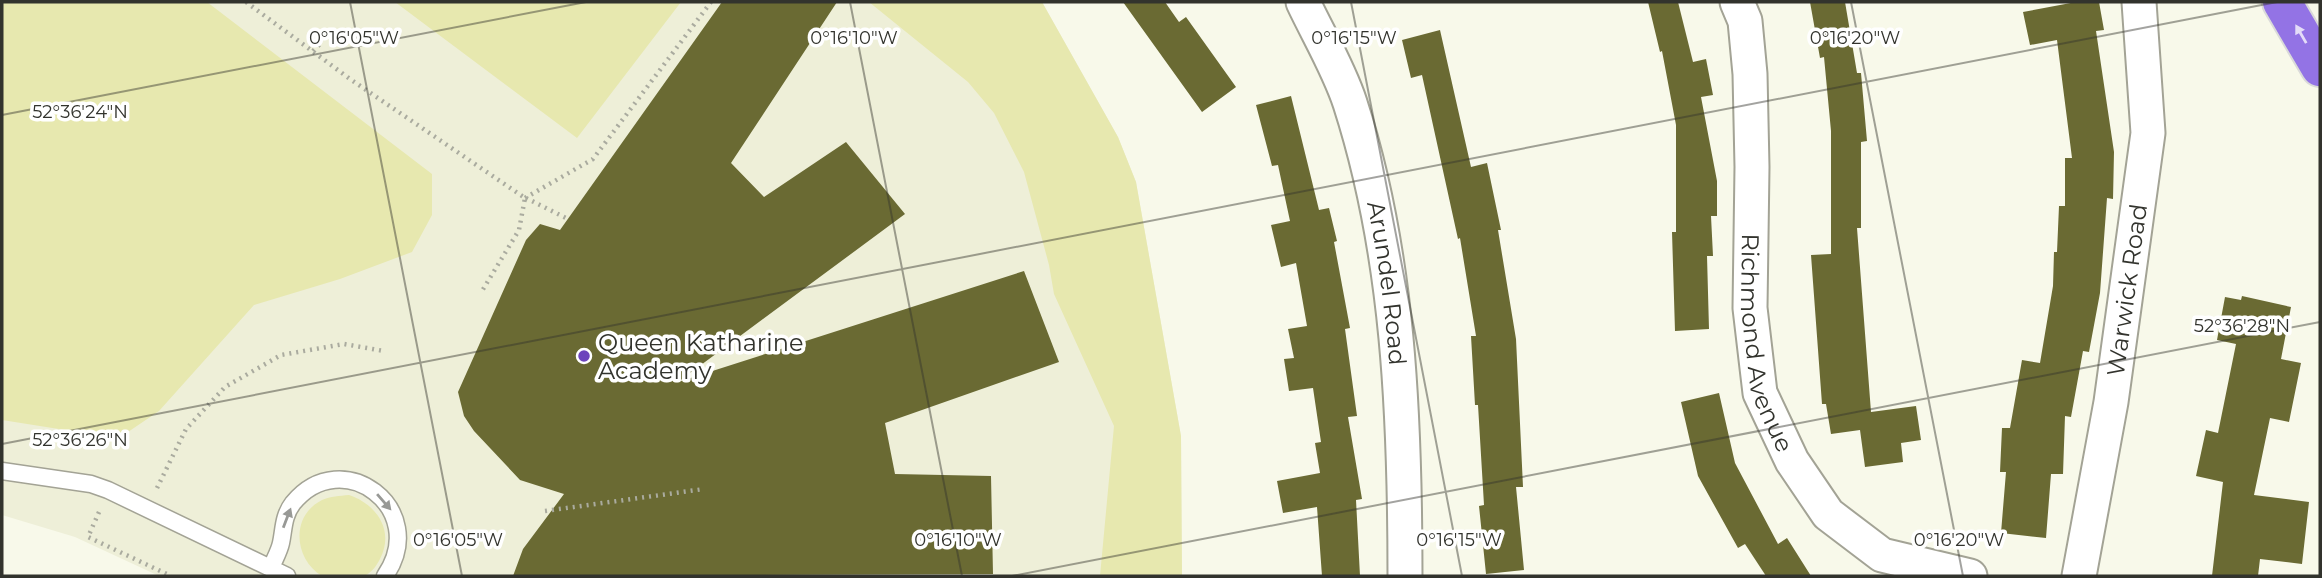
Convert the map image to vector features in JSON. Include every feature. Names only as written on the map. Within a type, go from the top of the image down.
[{"type":"highway","points":[[2282,2],[2320,67]]},
{"type":"street","name":"Arundel Road","points":[[1303,2],[1349,101],[1378,211],[1392,306],[1401,399],[1405,576]]},
{"type":"street","name":"Richmond Avenue","points":[[1737,2],[1745,21],[1750,74],[1750,308],[1760,393],[1792,461],[1828,514],[1882,555],[1970,576]]},
{"type":"street","name":"Warwick Road","points":[[2079,576],[2111,402],[2148,133],[2139,2]]},
{"type":"lane","points":[[2,471],[91,484],[108,490],[287,576]]},
{"type":"lane","points":[[271,568],[281,543],[283,523],[291,505],[305,491],[323,482],[343,480],[363,484],[379,494],[391,508],[398,526],[399,545],[394,563],[385,576]]},
{"type":"path","points":[[246,2],[350,79],[525,198],[568,219]]},
{"type":"path","points":[[482,291],[519,230],[525,198],[593,159],[711,2]]},
{"type":"path","points":[[313,51],[321,43]]},
{"type":"path","points":[[146,484],[157,489],[186,429],[225,387],[281,355],[344,344],[384,351]]},
{"type":"path","points":[[545,511],[704,489]]},
{"type":"path","points":[[108,490],[88,537],[171,576]]},
{"type":"shaded area","name":"Queen Katharine Academy","points":[[2,2],[1042,2],[1118,137],[1136,182],[1181,436],[1182,576],[159,576],[75,537],[2,515]]},
{"type":"green space","points":[[2,2],[207,2],[432,174],[432,215],[412,252],[340,279],[254,305],[159,411],[128,432],[84,433],[2,420]]},
{"type":"green space","points":[[395,2],[681,2],[577,138]]},
{"type":"green space","points":[[869,2],[1042,2],[1118,137],[1136,182],[1181,436],[1182,576],[1100,576],[1114,426],[1054,294],[1024,172],[994,113],[968,82]]},
{"type":"green space","points":[[349,495],[359,499],[375,512],[384,528],[384,548],[377,564],[366,575],[322,576],[313,569],[301,549],[301,527],[312,507],[322,500]]},
{"type":"building","points":[[722,2],[837,2],[731,163],[764,197],[846,142],[905,214],[678,382],[1024,271],[1059,362],[885,423],[895,474],[991,476],[993,574],[513,576],[523,549],[564,494],[520,480],[474,431],[464,416],[458,392],[526,240],[540,224],[560,230]]},
{"type":"building","points":[[1123,2],[1165,2],[1179,22],[1186,17],[1236,87],[1202,112]]},
{"type":"building","points":[[1648,2],[1678,2],[1693,62],[1706,59],[1713,95],[1701,97],[1717,181],[1717,216],[1711,216],[1713,256],[1707,256],[1709,329],[1675,331],[1672,232],[1676,232],[1676,125],[1662,51],[1660,52]]},
{"type":"building","points":[[1810,2],[1845,2],[1857,73],[1861,73],[1867,141],[1861,142],[1861,228],[1857,228],[1871,412],[1916,406],[1921,440],[1901,443],[1903,462],[1865,467],[1860,430],[1831,434],[1826,404],[1822,404],[1811,255],[1831,254],[1831,131],[1824,57],[1820,58]]},
{"type":"building","points":[[2076,2],[2099,2],[2104,30],[2096,31],[2114,152],[2113,199],[2107,198],[2100,293],[2089,352],[2083,351],[2071,417],[2065,416],[2063,474],[2051,474],[2046,538],[2001,533],[2006,472],[2000,472],[2002,428],[2010,428],[2022,360],[2040,363],[2053,286],[2059,206],[2065,206],[2065,158],[2072,158],[2057,40],[2030,45],[2023,12]]},
{"type":"building","points":[[1440,30],[1471,167],[1487,163],[1501,230],[1498,230],[1516,339],[1523,487],[1516,487],[1524,570],[1486,574],[1479,506],[1484,505],[1471,336],[1476,336],[1460,238],[1458,239],[1422,75],[1411,78],[1402,40]]},
{"type":"building","points":[[1291,96],[1319,210],[1329,208],[1337,241],[1334,242],[1350,328],[1345,329],[1357,416],[1348,417],[1362,499],[1356,500],[1360,576],[1322,576],[1317,507],[1283,513],[1277,481],[1320,473],[1315,443],[1321,442],[1313,388],[1289,391],[1284,359],[1294,358],[1288,329],[1307,326],[1296,263],[1281,267],[1271,225],[1290,221],[1278,165],[1272,166],[1256,105]]},
{"type":"building","points":[[2242,296],[2291,307],[2281,359],[2301,363],[2289,422],[2270,418],[2254,495],[2309,502],[2302,564],[2260,559],[2258,576],[2212,576],[2223,482],[2196,476],[2206,430],[2218,433],[2236,344],[2217,340],[2225,297],[2241,300]]},
{"type":"building","points":[[1719,393],[1735,463],[1778,544],[1787,538],[1811,576],[1766,576],[1745,544],[1738,548],[1698,476],[1681,402]]},
{"type":"place","name":"Queen Katharine Academy","points":[[584,356]]}]
